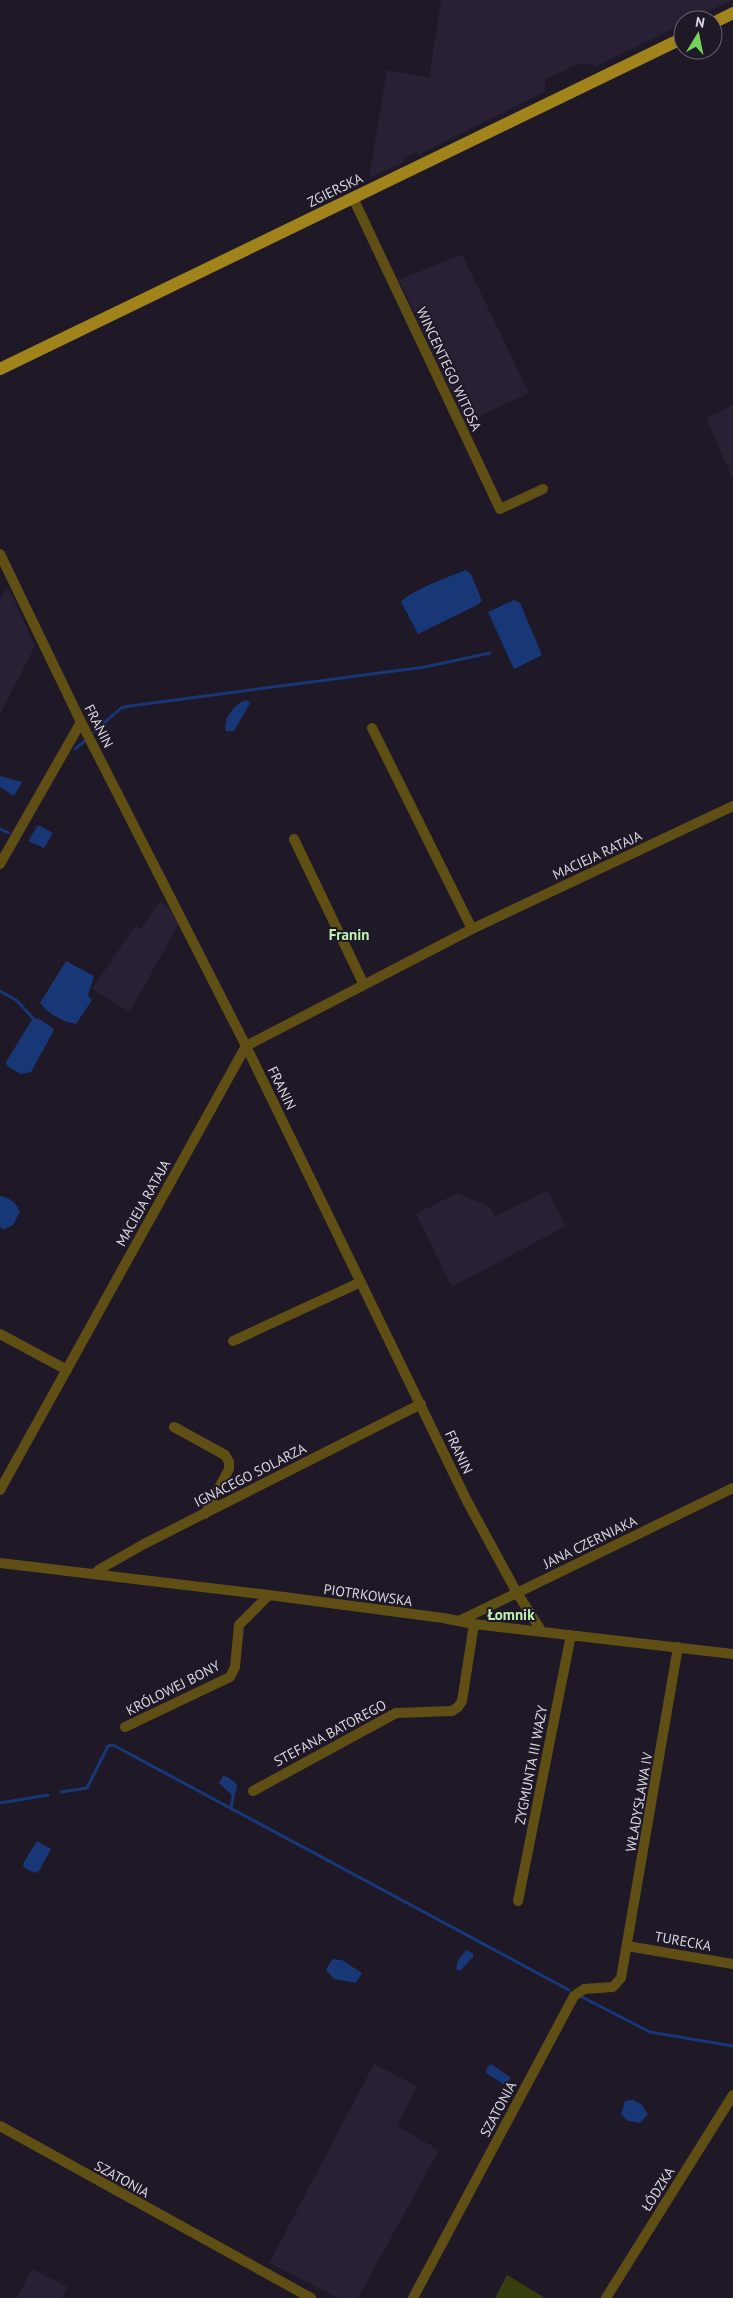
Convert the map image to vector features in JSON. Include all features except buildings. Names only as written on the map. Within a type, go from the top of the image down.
[{"type":"main road","name":"ZGIERSKA","points":[[0,369],[673,43]]},
{"type":"street","name":"WINCENTEGO WITOSA","points":[[353,198],[500,509],[543,489]]},
{"type":"street","name":"FRANIN","points":[[0,554],[81,722],[246,1046],[467,1501],[517,1593],[542,1632]]},
{"type":"street","points":[[0,864],[81,722]]},
{"type":"street","points":[[372,728],[472,929]]},
{"type":"street","name":"MACIEJA RATAJA","points":[[0,1490],[246,1046],[260,1036],[472,929],[733,806]]},
{"type":"street","points":[[294,839],[364,985]]},
{"type":"street","points":[[233,1341],[361,1282]]},
{"type":"street","points":[[0,1334],[67,1370]]},
{"type":"street","name":"IGNACEGO SOLARZA","points":[[94,1574],[100,1568],[144,1544],[421,1404]]},
{"type":"street","points":[[174,1427],[225,1455],[229,1462],[229,1469],[205,1514]]},
{"type":"street","name":"JANA CZERNIAKA","points":[[459,1621],[733,1488]]},
{"type":"street","name":"PIOTRKOWSKA","points":[[0,1563],[269,1595],[474,1624],[733,1654]]},
{"type":"street","name":"KRÓLOWEJ BONY","points":[[125,1727],[230,1676],[235,1667],[239,1625],[269,1595]]},
{"type":"street","name":"STEFANA BATOREGO","points":[[253,1791],[396,1713],[452,1711],[458,1707],[462,1702],[474,1624]]},
{"type":"street","name":"ZYGMUNTA III WAZY","points":[[518,1901],[571,1635]]},
{"type":"street","name":"WŁADYSŁAWA IV","points":[[624,1961],[678,1647]]},
{"type":"street","name":"TURECKA","points":[[628,1946],[733,1964]]},
{"type":"street","name":"SZATONIA","points":[[413,2298],[574,1996],[584,1989],[613,1987],[621,1978],[624,1961]]},
{"type":"street","name":"ŁÓDZKA","points":[[606,2298],[733,2095]]},
{"type":"street","name":"SZATONIA","points":[[0,2126],[311,2298]]},
{"type":"shaded area","points":[[441,0],[732,0],[712,10],[673,10],[673,29],[597,66],[581,63],[546,79],[544,92],[418,155],[416,152],[403,159],[404,162],[369,178],[387,70],[429,78]]},
{"type":"shaded area","points":[[462,254],[529,393],[466,423],[399,280]]},
{"type":"shaded area","points":[[733,405],[733,480],[706,418]]},
{"type":"shaded area","points":[[5,590],[10,591],[35,646],[0,714],[0,599]]},
{"type":"shaded area","points":[[160,901],[170,909],[178,925],[130,1012],[92,989],[135,926],[141,929]]},
{"type":"shaded area","points":[[548,1191],[566,1226],[452,1287],[416,1214],[457,1193],[490,1207],[495,1216]]},
{"type":"shaded area","points":[[374,2064],[417,2086],[397,2126],[439,2150],[358,2298],[338,2298],[269,2263]]},
{"type":"shaded area","points":[[32,2269],[68,2287],[62,2298],[17,2298]]},
{"type":"green space","points":[[507,2275],[545,2298],[495,2298]]},
{"type":"water","points":[[466,570],[471,574],[482,601],[418,634],[401,602],[422,588]]},
{"type":"water","points":[[514,600],[520,603],[542,655],[514,669],[488,612]]},
{"type":"water","points":[[246,700],[250,702],[249,705],[234,731],[226,731],[226,722],[230,712]]},
{"type":"water","points":[[0,776],[22,782],[14,796],[0,787]]},
{"type":"water","points":[[38,825],[53,833],[44,848],[28,841]]},
{"type":"water","points":[[66,961],[94,976],[88,996],[92,1000],[76,1024],[56,1017],[40,1003]]},
{"type":"water","points":[[33,1018],[39,1019],[53,1028],[53,1032],[31,1072],[21,1074],[7,1066],[6,1062]]},
{"type":"water","points":[[0,1196],[12,1201],[20,1212],[13,1225],[3,1230],[0,1226]]},
{"type":"water","points":[[223,1776],[228,1777],[237,1784],[236,1792],[233,1796],[219,1783]]},
{"type":"water","points":[[37,1841],[51,1849],[39,1871],[34,1873],[23,1867]]},
{"type":"water","points":[[466,1950],[473,1953],[473,1957],[460,1971],[456,1969],[458,1960]]},
{"type":"water","points":[[332,1959],[342,1960],[362,1973],[356,1983],[334,1979],[326,1970]]},
{"type":"water","points":[[491,2064],[511,2078],[505,2085],[486,2073],[487,2067]]},
{"type":"water","points":[[633,2100],[641,2104],[648,2114],[640,2123],[628,2121],[621,2114],[625,2101]]},
{"type":"waterway","points":[[94,732],[121,708],[130,706],[425,667],[490,653]]},
{"type":"waterway","points":[[75,749],[85,741]]},
{"type":"waterway","points":[[0,829],[9,833]]},
{"type":"waterway","points":[[0,991],[16,1000],[33,1018]]},
{"type":"waterway","points":[[61,1792],[87,1788],[108,1746],[113,1745],[569,1990]]},
{"type":"waterway","points":[[0,1803],[48,1795]]},
{"type":"waterway","points":[[231,1809],[233,1796]]},
{"type":"waterway","points":[[582,1997],[650,2032],[733,2046]]},
{"type":"district","name":"Franin","points":[[349,935]]},
{"type":"district","name":"Łomnik","points":[[511,1615]]}]
